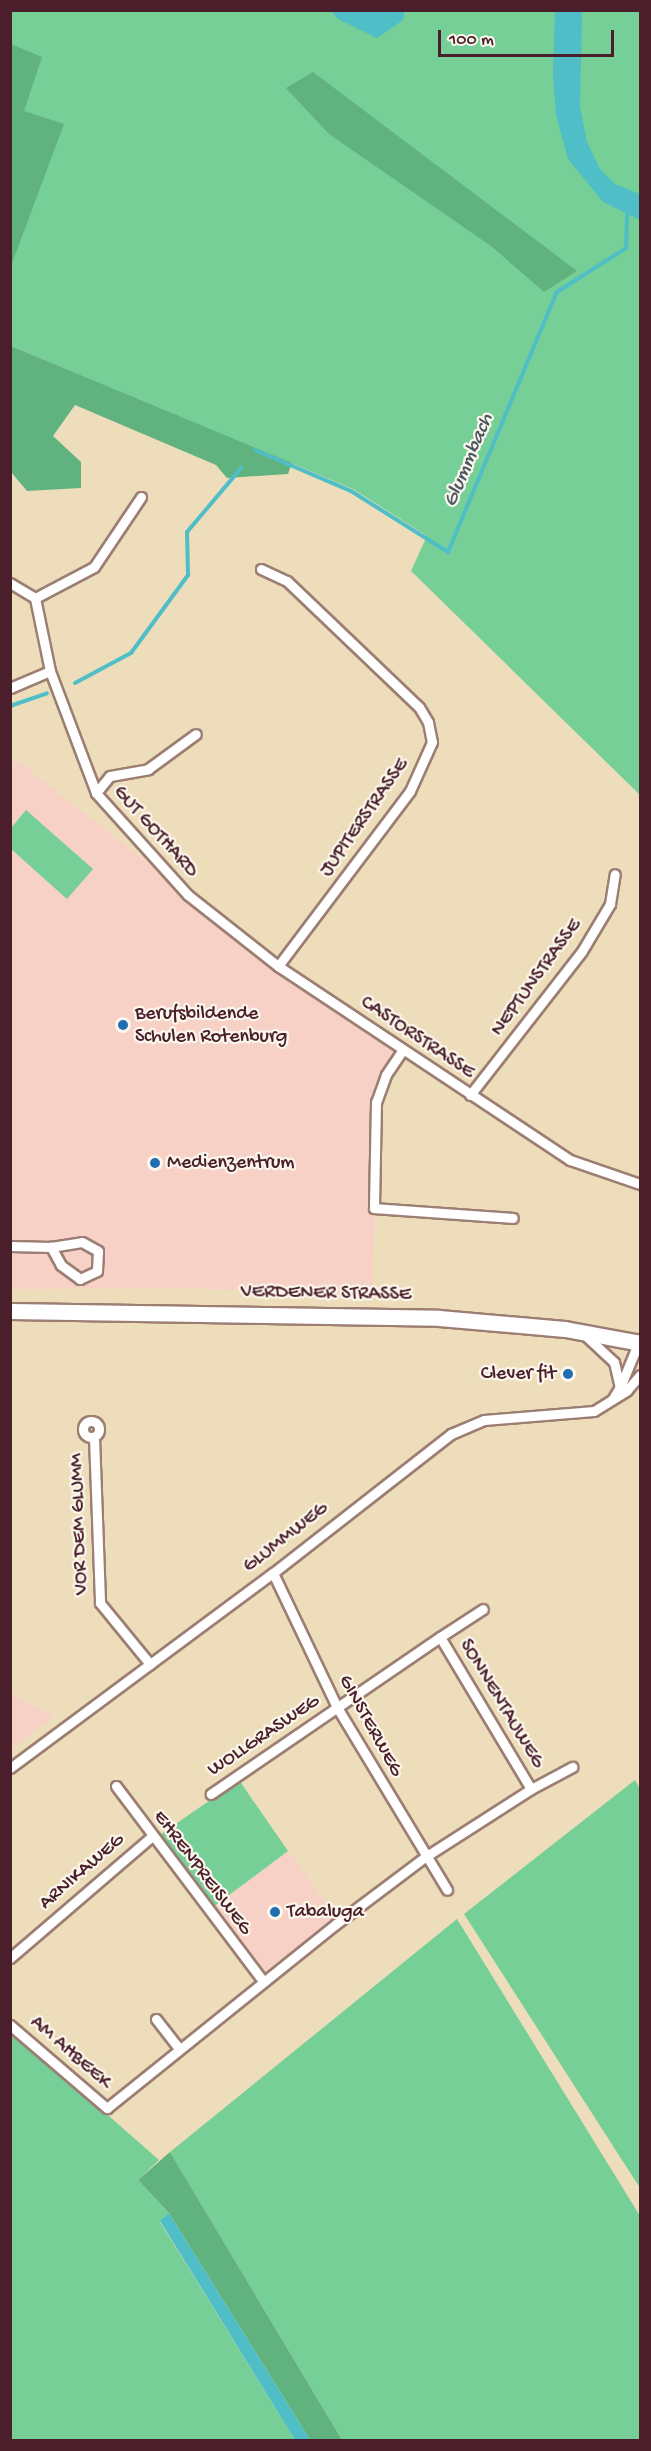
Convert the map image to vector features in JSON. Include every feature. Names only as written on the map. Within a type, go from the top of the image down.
[{"type":"main road","name":"VERDENER STRASSE","points":[[10,1311],[373,1315],[579,1332],[640,1342]]},
{"type":"street","points":[[10,583],[35,598],[94,567],[141,497]]},
{"type":"street","name":"JUPITERSTRASSE","points":[[261,569],[287,581],[419,707],[428,722],[432,742],[410,791],[278,966]]},
{"type":"street","name":"GUT GOTHARD","points":[[35,598],[50,671],[96,793],[188,895]]},
{"type":"street","points":[[10,688],[50,671]]},
{"type":"street","name":"GUT GOTHARD","points":[[96,793],[110,776],[148,769],[196,734]]},
{"type":"street","name":"NEPTUNSTRASSE","points":[[470,1095],[582,951],[610,904],[615,874]]},
{"type":"street","name":"CASTORSTRASSE","points":[[188,895],[278,966],[402,1051],[570,1160],[640,1184]]},
{"type":"street","points":[[402,1051],[386,1076],[376,1102],[374,1208],[513,1218]]},
{"type":"street","points":[[10,1246],[51,1247],[82,1242],[98,1251],[97,1271],[80,1279],[61,1265],[51,1247]]},
{"type":"street","points":[[579,1332],[614,1362],[620,1387]]},
{"type":"street","points":[[610,1403],[620,1387],[640,1342]]},
{"type":"street","name":"GLUMMWEG","points":[[10,1768],[273,1573],[410,1464],[466,1425],[504,1417],[582,1413],[610,1403],[640,1376]]},
{"type":"street","name":"VOR DEM GLUMM","points":[[94,1437],[100,1603],[150,1664]]},
{"type":"street","name":"GINSTERWEG","points":[[273,1573],[338,1709],[425,1857],[447,1890]]},
{"type":"street","name":"SONNENTAUWEG","points":[[338,1709],[483,1609]]},
{"type":"street","name":"SONNENTAUWEG","points":[[440,1637],[531,1790]]},
{"type":"street","name":"WOLLGRASWEG","points":[[211,1794],[338,1709]]},
{"type":"street","name":"SONNENTAUWEG","points":[[107,2108],[262,1980],[425,1857],[572,1767]]},
{"type":"street","name":"EHRENPREISWEG","points":[[116,1786],[151,1837],[262,1980]]},
{"type":"street","name":"ARNIKAWEG","points":[[10,1958],[151,1837]]},
{"type":"street","points":[[156,2019],[178,2048]]},
{"type":"street","name":"AM AHBEEK","points":[[10,2025],[107,2108]]},
{"type":"shaded area","name":"Berufsbildende Schulen Rotenburg","points":[[17,760],[278,966],[402,1051],[376,1102],[373,1296],[187,1288],[11,1289],[10,769]]},
{"type":"shaded area","points":[[11,1694],[54,1716],[11,1749]]},
{"type":"shaded area","name":"Tabaluga","points":[[288,1851],[337,1918],[264,1973],[213,1907]]},
{"type":"green space","points":[[10,11],[640,11],[640,795],[411,571],[427,536],[353,489],[11,346]]},
{"type":"green space","points":[[11,44],[42,57],[24,111],[64,124],[11,266]]},
{"type":"green space","points":[[313,72],[577,271],[544,292],[491,246],[329,134],[286,88]]},
{"type":"green space","points":[[11,346],[292,463],[288,474],[227,478],[216,465],[75,405],[53,436],[81,462],[81,488],[27,491],[11,472]]},
{"type":"green space","points":[[26,810],[93,869],[67,899],[11,849],[11,828]]},
{"type":"green space","points":[[239,1780],[288,1851],[213,1907],[157,1837]]},
{"type":"green space","points":[[635,1780],[640,1789],[640,2188],[464,1914]]},
{"type":"green space","points":[[457,1919],[640,2216],[640,2440],[342,2440],[170,2152]]},
{"type":"green space","points":[[10,2029],[159,2160],[138,2180],[169,2213],[160,2222],[295,2440],[11,2440]]},
{"type":"green space","points":[[170,2152],[342,2440],[310,2440],[169,2213],[138,2180]]},
{"type":"water","points":[[331,11],[404,11],[403,20],[377,38],[338,19]]},
{"type":"water","points":[[555,11],[582,11],[580,107],[587,142],[600,169],[615,184],[640,194],[640,220],[603,202],[568,159],[556,115],[553,76]]},
{"type":"water","points":[[169,2213],[310,2440],[295,2440],[160,2221]]},
{"type":"waterway","name":"Glummbach","points":[[255,450],[351,491],[448,552],[557,292],[626,248],[627,210]]},
{"type":"waterway","name":"Glummbach","points":[[75,683],[131,653],[188,575],[187,532],[241,468]]},
{"type":"waterway","name":"Glummbach","points":[[10,706],[47,693]]},
{"type":"place","name":"Berufsbildende Schulen Rotenburg","points":[[123,1025]]},
{"type":"place","name":"Medienzentrum","points":[[155,1163]]},
{"type":"place","name":"Clever fit","points":[[568,1374]]},
{"type":"place","name":"Tabaluga","points":[[275,1912]]}]
